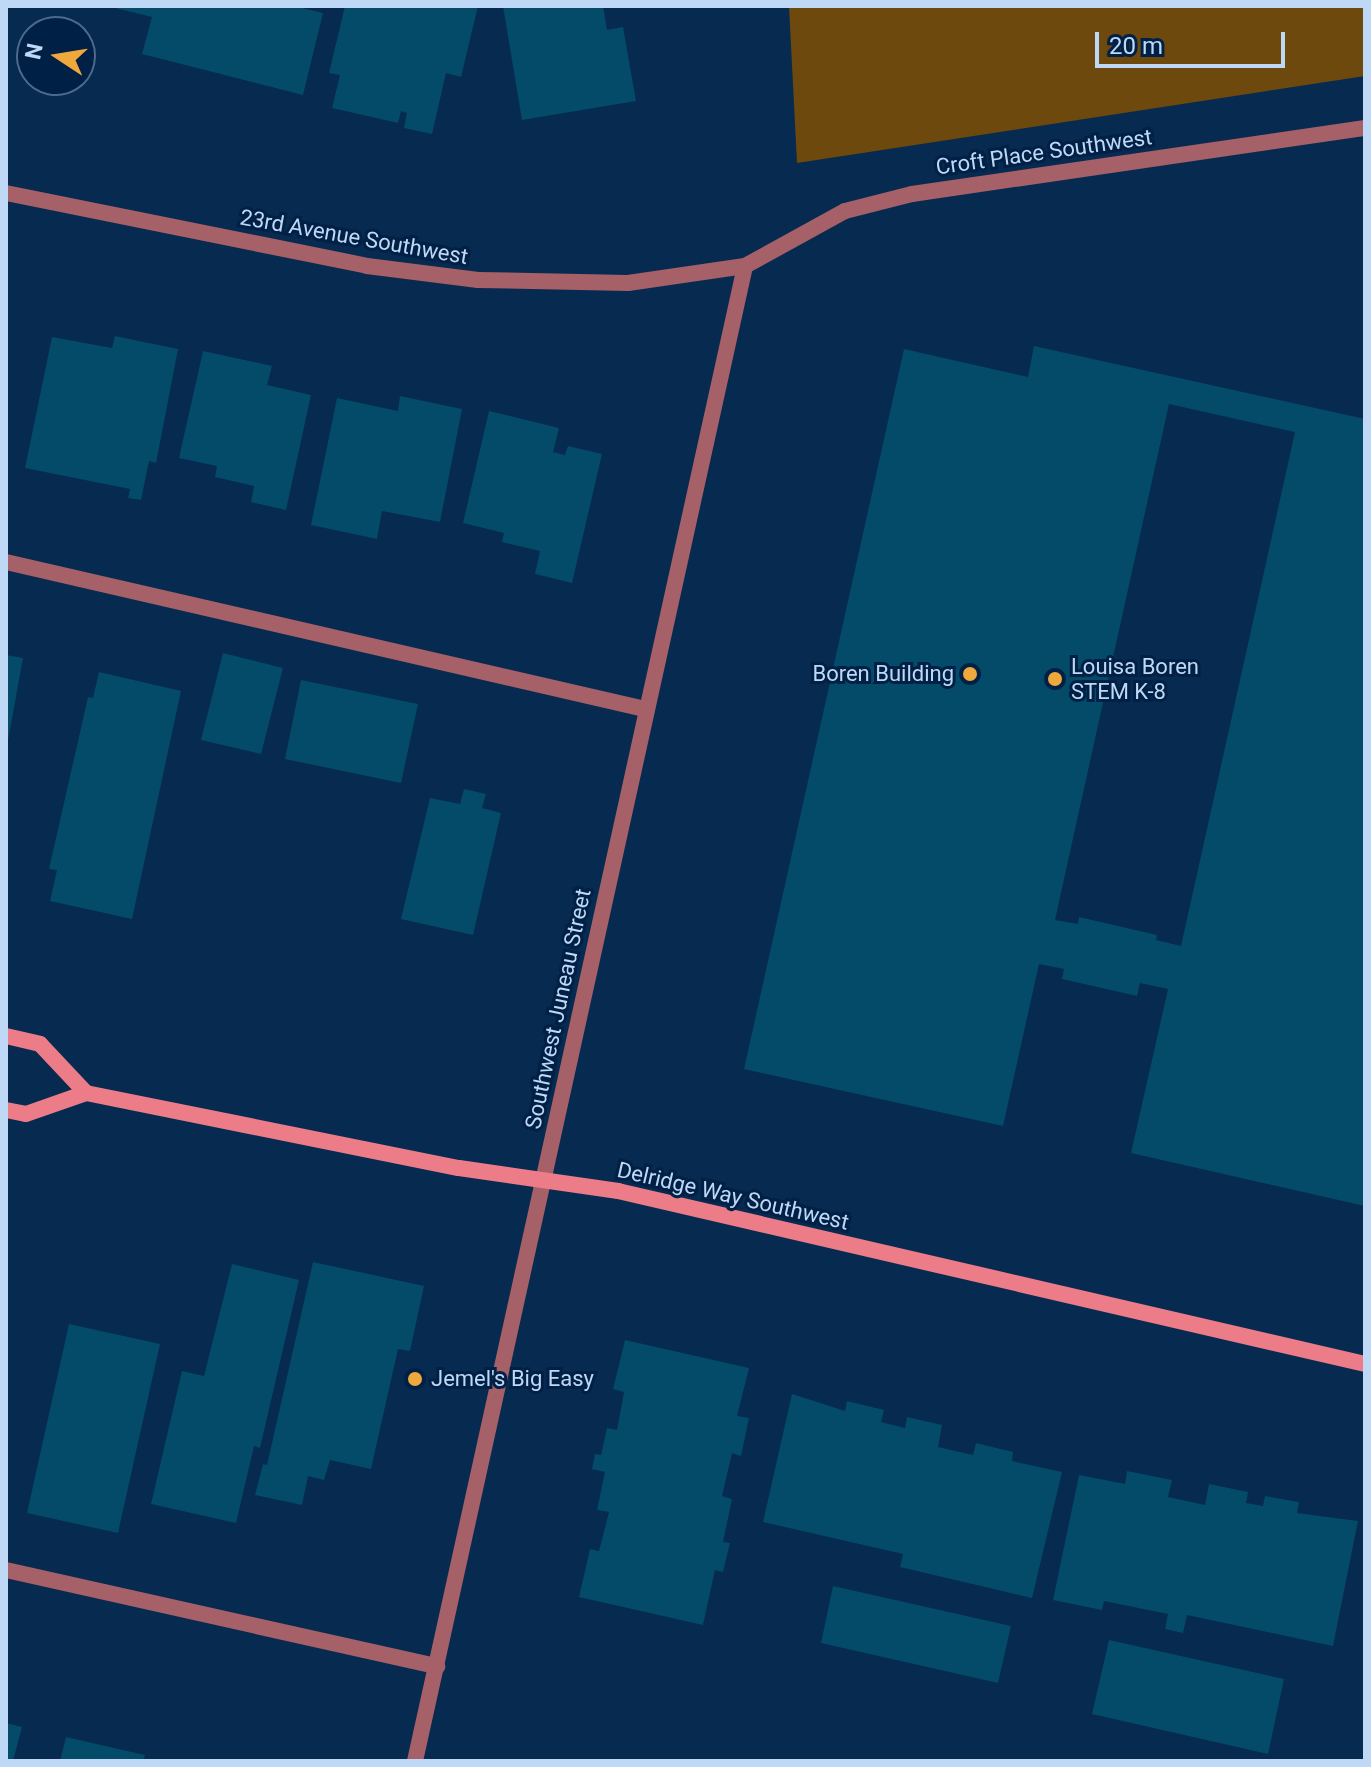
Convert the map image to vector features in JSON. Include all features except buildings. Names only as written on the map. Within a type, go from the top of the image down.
[{"type":"main road","points":[[6,1036],[40,1044],[86,1093],[26,1114],[6,1110]]},
{"type":"main road","name":"Delridge Way Southwest","points":[[86,1093],[546,1182],[618,1191],[1365,1364]]},
{"type":"street","name":"Croft Place Southwest","points":[[745,266],[845,211],[912,194],[1365,128]]},
{"type":"street","name":"23rd Avenue Southwest","points":[[6,193],[367,266],[478,280],[628,283],[745,266]]},
{"type":"street","name":"Southwest Juneau Street","points":[[415,1761],[546,1182],[645,709],[745,266]]},
{"type":"street","points":[[6,562],[645,709]]},
{"type":"street","points":[[6,1570],[437,1666]]},
{"type":"shaded area","points":[[789,6],[1365,6],[1365,76],[797,163]]},
{"type":"place","name":"Boren Building","points":[[970,674]]},
{"type":"place","name":"Louisa Boren STEM K-8","points":[[1055,679]]},
{"type":"place","name":"Jemel's Big Easy","points":[[415,1379]]}]
